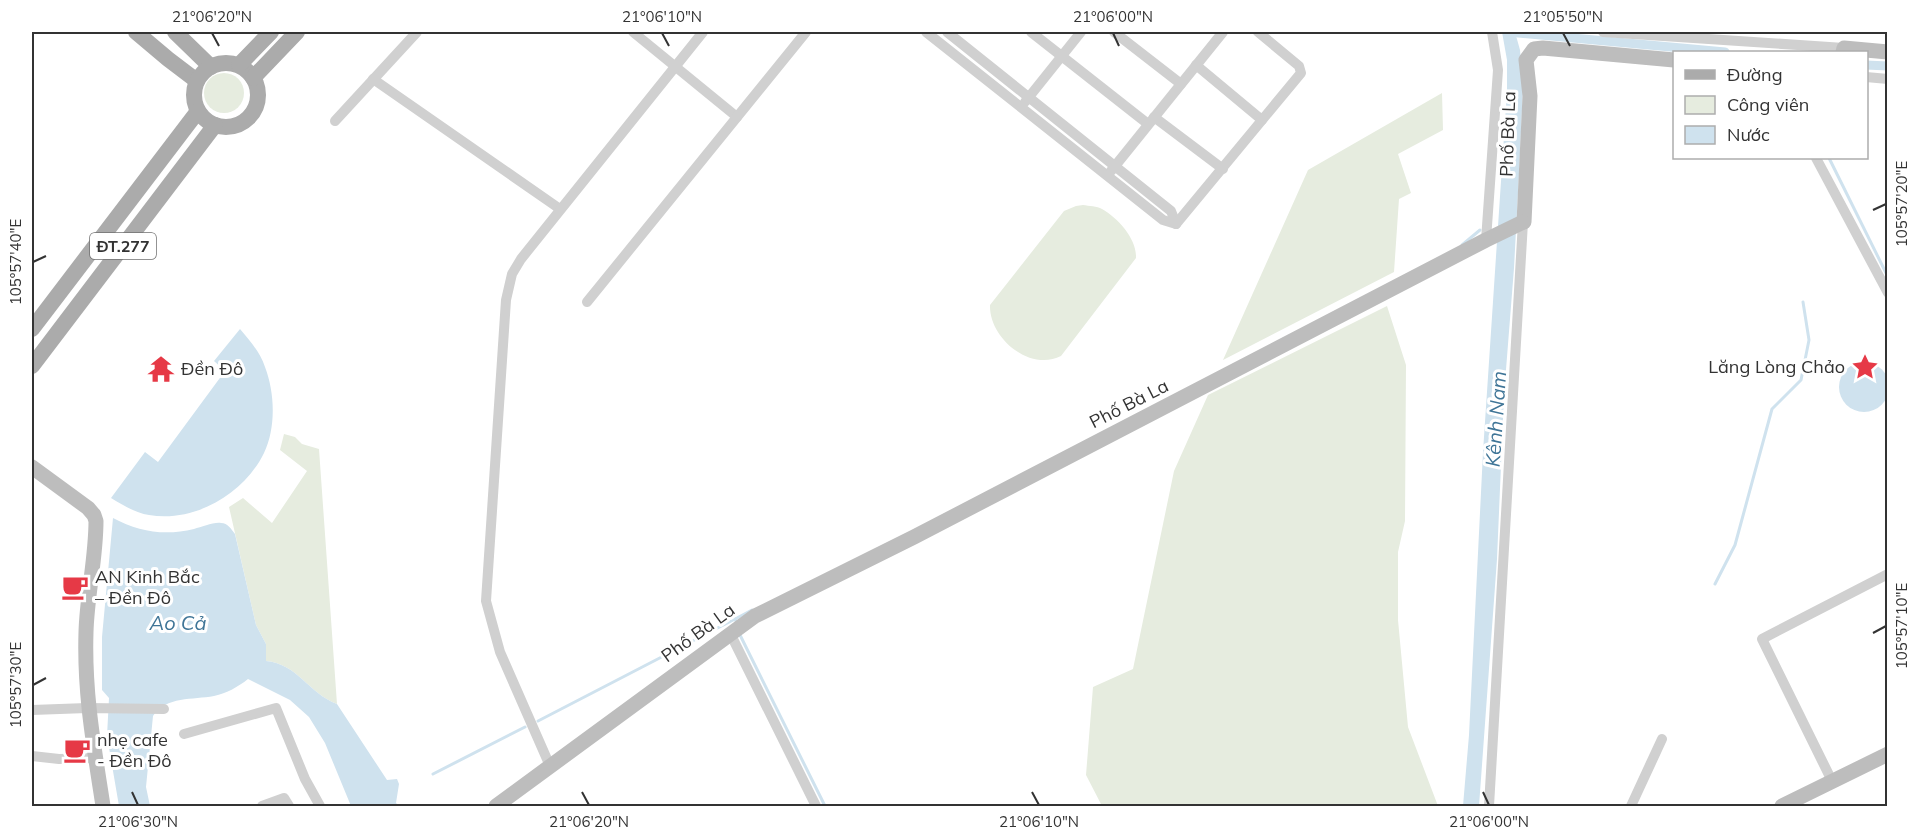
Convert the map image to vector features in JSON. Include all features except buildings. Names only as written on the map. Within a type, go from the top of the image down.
[{"type":"main road","points":[[136,32],[197,81]]},
{"type":"main road","points":[[175,32],[211,67]]},
{"type":"main road","points":[[239,65],[271,32]]},
{"type":"main road","points":[[254,78],[297,32]]},
{"type":"main road","points":[[223,63],[239,65],[254,78],[258,97],[251,116],[235,126],[215,125],[198,111],[194,99],[197,81],[211,67],[223,63]]},
{"type":"main road","name":"ĐT.277","points":[[32,329],[198,111]]},
{"type":"main road","name":"ĐT.277","points":[[32,366],[215,125]]},
{"type":"street","points":[[334,120],[417,32]]},
{"type":"street","points":[[633,32],[737,117]]},
{"type":"street","points":[[550,766],[493,633],[486,601],[506,300],[516,266],[703,32]]},
{"type":"street","points":[[587,302],[806,32]]},
{"type":"street","points":[[926,32],[942,34],[1029,97],[1171,211],[1176,224]]},
{"type":"street","points":[[1031,32],[1151,121],[1223,169]]},
{"type":"street","points":[[1021,107],[1081,32]]},
{"type":"street","points":[[1114,32],[1181,84]]},
{"type":"street","points":[[1107,176],[1223,32]]},
{"type":"street","points":[[1176,224],[1301,73],[1299,66],[1258,32]]},
{"type":"street","points":[[1486,239],[1498,70],[1492,32]]},
{"type":"street","points":[[1603,32],[1866,51]]},
{"type":"street","points":[[942,34],[1021,107],[1162,220],[1176,224]]},
{"type":"street","name":"Phố Bà La","points":[[496,807],[755,616],[1523,222],[1530,96],[1526,60],[1534,49],[1673,60]]},
{"type":"street","points":[[1868,51],[1887,52]]},
{"type":"street","points":[[1196,65],[1262,120]]},
{"type":"street","points":[[1868,77],[1887,79]]},
{"type":"street","points":[[373,79],[560,209]]},
{"type":"street","points":[[1817,159],[1887,293]]},
{"type":"street","points":[[1489,807],[1523,222]]},
{"type":"street","points":[[32,467],[88,508],[96,521],[86,631],[87,708],[96,758],[100,806]]},
{"type":"street","points":[[1832,781],[1762,639],[1887,574]]},
{"type":"street","points":[[730,633],[816,807]]},
{"type":"street","points":[[32,710],[87,708],[164,710]]},
{"type":"street","points":[[184,734],[276,708],[305,779],[320,807]]},
{"type":"street","points":[[1631,807],[1662,739]]},
{"type":"street","points":[[1782,807],[1887,754]]},
{"type":"street","points":[[32,756],[58,759],[96,758]]},
{"type":"street","points":[[262,807],[284,798],[289,807]]},
{"type":"green space","points":[[224,73],[232,74],[238,79],[243,85],[243,101],[238,107],[232,112],[224,113],[216,112],[210,107],[205,101],[204,93],[205,85],[210,79],[216,74]]},
{"type":"green space","points":[[1442,93],[1443,130],[1398,154],[1411,193],[1399,199],[1394,272],[1223,360],[1308,170]]},
{"type":"green space","points":[[1083,205],[1102,209],[1120,223],[1130,237],[1136,258],[1061,356],[1049,360],[1025,356],[1004,340],[996,329],[991,317],[990,305],[1064,211]]},
{"type":"green space","points":[[1387,306],[1406,365],[1405,521],[1398,552],[1398,620],[1408,727],[1438,806],[1102,806],[1086,775],[1093,687],[1133,669],[1174,471],[1208,395]]},
{"type":"green space","points":[[284,434],[295,437],[302,444],[319,449],[337,704],[318,693],[287,667],[266,661],[266,644],[256,625],[229,507],[243,498],[272,523],[307,471],[280,450]]},
{"type":"water","name":"Kênh Nam","points":[[1502,32],[1515,32],[1520,50],[1523,88],[1519,174],[1504,395],[1497,559],[1479,806],[1463,806],[1507,91],[1507,60]]},
{"type":"water","points":[[240,329],[263,362],[271,388],[273,410],[271,433],[264,453],[255,468],[231,493],[200,510],[183,514],[166,516],[144,514],[111,498],[145,452],[158,462],[225,371],[214,361]]},
{"type":"water","points":[[1864,362],[1878,366],[1885,373],[1889,387],[1885,401],[1878,408],[1864,412],[1850,408],[1843,401],[1839,387],[1843,373],[1850,366]]},
{"type":"water","name":"Ao Cả","points":[[113,518],[133,527],[162,532],[183,531],[218,523],[229,527],[235,534],[256,625],[266,644],[266,661],[287,667],[318,693],[337,704],[387,780],[397,779],[399,784],[396,803],[399,806],[351,806],[325,743],[309,717],[290,700],[248,679],[223,693],[172,702],[158,710],[153,716],[146,787],[150,806],[119,806],[107,736],[109,698],[102,690],[102,637]]},
{"type":"waterway","points":[[1508,32],[1714,51]]},
{"type":"waterway","points":[[1868,65],[1888,66]]},
{"type":"waterway","points":[[1829,159],[1888,277]]},
{"type":"waterway","points":[[1462,245],[1480,230]]},
{"type":"waterway","points":[[1715,584],[1735,545],[1772,409],[1801,380],[1809,340],[1803,302]]},
{"type":"waterway","points":[[737,623],[735,619],[752,610]]},
{"type":"waterway","points":[[538,721],[735,619]]},
{"type":"waterway","points":[[739,633],[825,806]]},
{"type":"waterway","points":[[433,774],[525,727]]},
{"type":"place","name":"Lăng Lòng Chảo","points":[[1865,367]]},
{"type":"place","name":"Đền Đô","points":[[161,369]]},
{"type":"place","name":"AN Kinh Bắc – Đền Đô","points":[[75,587]]},
{"type":"place","name":"nhẹ cafe - Đền Đô","points":[[77,750]]}]
